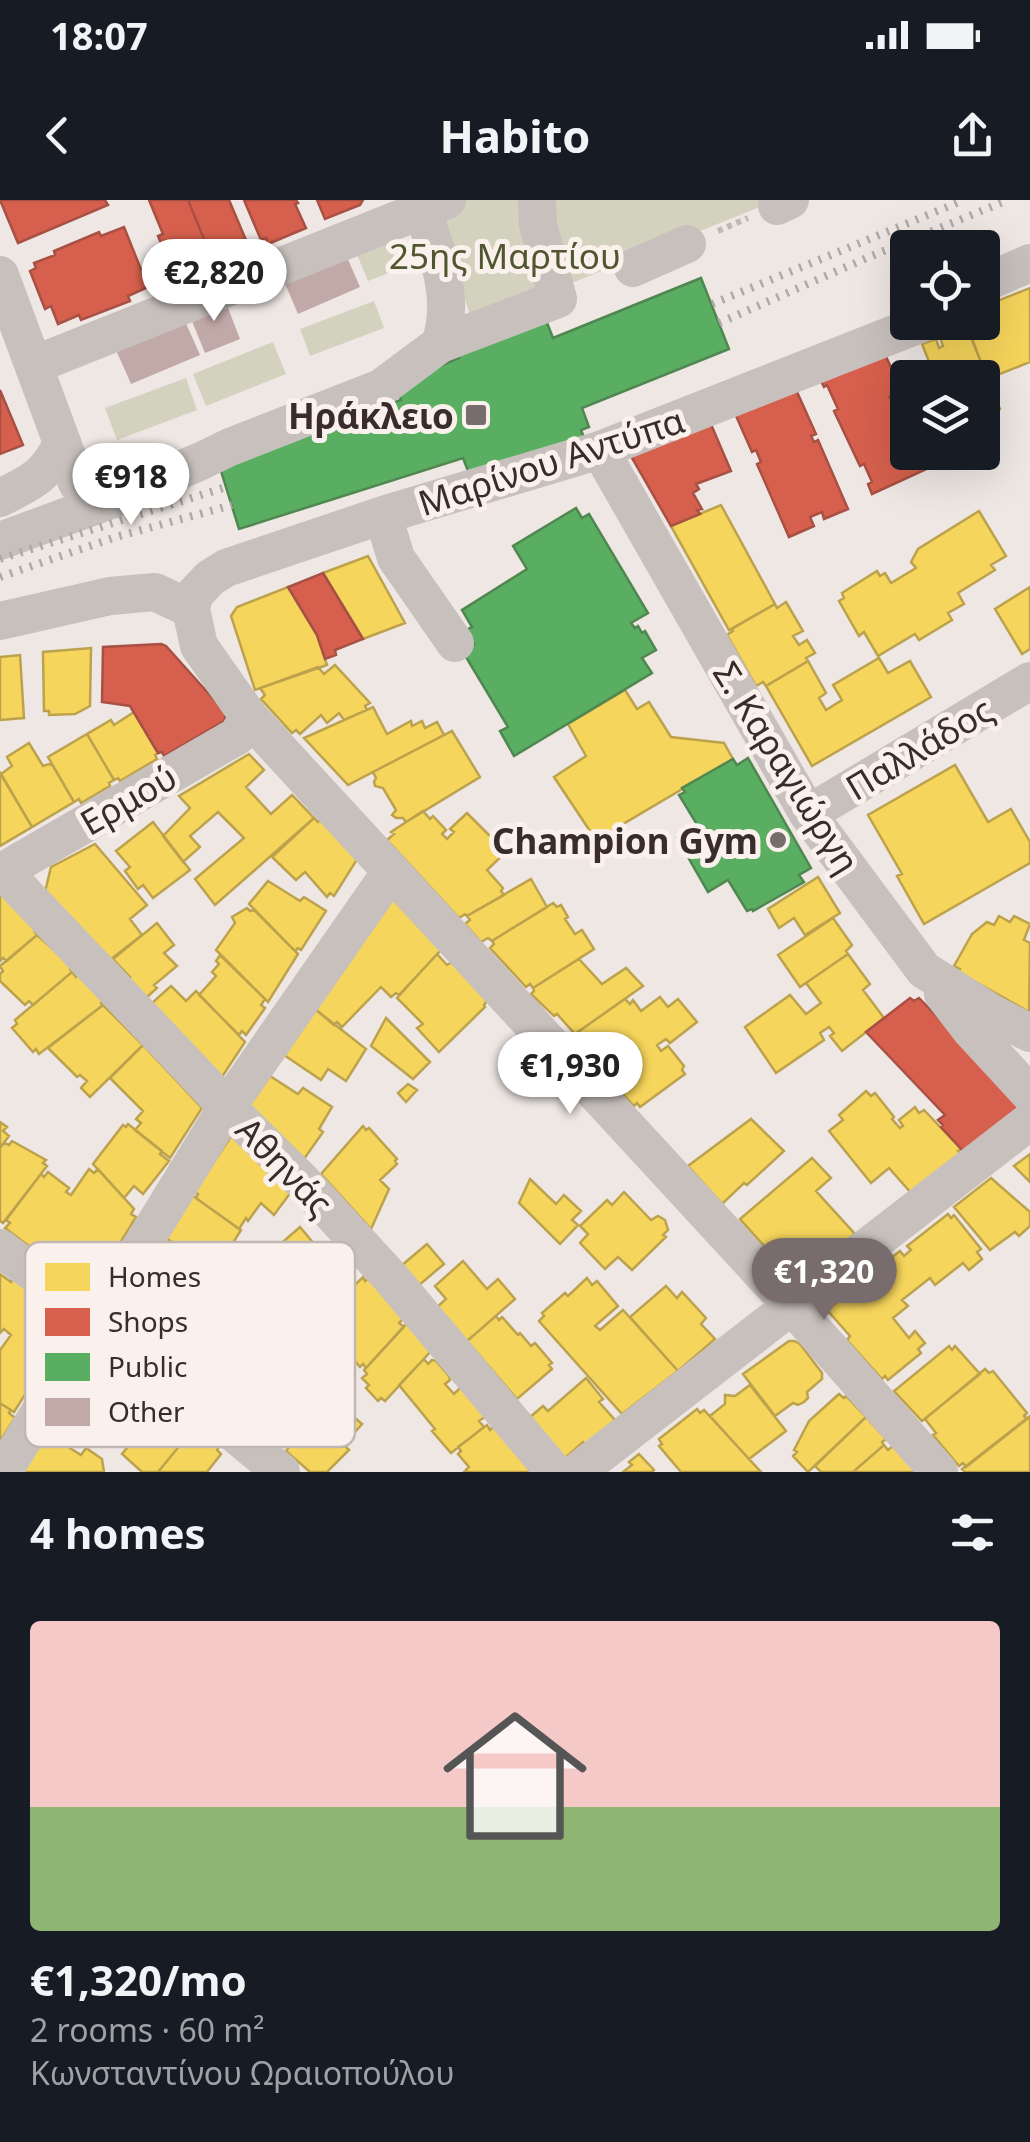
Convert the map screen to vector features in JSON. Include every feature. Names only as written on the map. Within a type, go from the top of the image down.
[{"type":"street","points":[[0,540],[111,500],[230,447],[380,388],[440,344],[558,299],[538,225],[536,200]]},
{"type":"street","points":[[34,365],[429,203],[448,310],[440,344]]},
{"type":"street","points":[[632,268],[687,244]]},
{"type":"street","points":[[1000,276],[1030,263]]},
{"type":"street","points":[[0,275],[77,483],[92,501],[111,500]]},
{"type":"street","name":"Μαρίνου Αντύπα","points":[[191,609],[194,595],[226,568],[383,515],[600,450],[644,426],[890,335]]},
{"type":"street","points":[[686,404],[822,352]]},
{"type":"street","points":[[0,498],[42,476],[62,442]]},
{"type":"street","name":"Σ. Καραγιώργη","points":[[600,450],[808,814],[924,970],[1030,1034]]},
{"type":"street","points":[[383,515],[396,558],[455,642]]},
{"type":"street","points":[[0,621],[110,596],[155,592],[191,609],[198,646],[249,718],[792,1306],[940,1472]]},
{"type":"street","name":"Παλλάδος","points":[[808,814],[1030,681]]},
{"type":"street","name":"Ερμού","points":[[2,872],[237,736],[249,718]]},
{"type":"street","name":"Αθηνάς","points":[[2,872],[391,1278],[554,1472]]},
{"type":"street","points":[[144,1242],[227,1107],[390,873]]},
{"type":"street","points":[[924,970],[970,1029],[1030,1094]]},
{"type":"street","points":[[577,1472],[1030,1121]]},
{"type":"street","points":[[0,1248],[25,1266]]},
{"type":"street","points":[[3,1472],[25,1436]]},
{"type":"street","points":[[251,1447],[281,1472]]},
{"type":"path","points":[[687,244],[784,203]]},
{"type":"green space","name":"25ης Μαρτίου","points":[[430,200],[777,200],[473,323]]},
{"type":"green space","points":[[385,232],[399,269],[368,281],[353,245]]},
{"type":"green space","points":[[374,301],[384,328],[310,356],[300,329]]},
{"type":"green space","points":[[273,342],[286,374],[206,406],[193,374]]},
{"type":"green space","points":[[186,378],[197,410],[117,440],[105,408]]},
{"type":"building: Homes","points":[[1030,288],[1030,362],[1000,374],[1000,360],[980,360],[973,340],[1000,340],[1000,300]]},
{"type":"building: Homes","points":[[936,340],[939,348],[943,346],[941,340],[972,340],[980,360],[928,360],[922,344]]},
{"type":"building: Homes","points":[[721,505],[775,604],[729,630],[671,526]]},
{"type":"building: Homes","points":[[979,511],[1006,556],[991,565],[995,570],[958,593],[964,604],[948,613],[952,620],[919,640],[915,634],[878,656],[864,632],[859,636],[839,601],[844,598],[842,593],[877,571],[880,576],[885,573],[891,583],[916,568],[911,562],[918,549]]},
{"type":"building: Homes","points":[[368,556],[405,623],[363,639],[323,573]]},
{"type":"building: Homes","points":[[288,587],[317,635],[327,665],[255,690],[231,616],[237,607]]},
{"type":"building: Homes","points":[[1030,587],[1030,649],[1022,654],[995,609]]},
{"type":"building: Homes","points":[[786,602],[803,631],[793,636],[799,645],[807,640],[815,653],[766,686],[763,682],[756,686],[727,635],[775,604],[777,608]]},
{"type":"building: Homes","points":[[91,648],[90,706],[75,714],[49,715],[49,711],[44,711],[43,652]]},
{"type":"building: Homes","points":[[20,655],[24,718],[0,720],[0,657]]},
{"type":"building: Homes","points":[[879,658],[888,673],[910,661],[931,697],[812,766],[766,686],[808,661],[826,693],[819,698],[826,710],[842,700],[833,685]]},
{"type":"building: Homes","points":[[335,665],[370,703],[365,706],[367,710],[344,720],[339,713],[327,723],[321,715],[300,734],[296,730],[292,733],[261,699],[265,695],[260,688],[318,667],[324,674]]},
{"type":"building: Homes","points":[[625,690],[637,709],[649,702],[671,737],[724,743],[733,759],[596,840],[554,777],[586,756],[568,724]]},
{"type":"building: Homes","points":[[373,707],[387,734],[411,721],[412,726],[422,721],[425,728],[437,722],[444,735],[348,785],[304,738]]},
{"type":"building: Homes","points":[[134,712],[158,753],[157,759],[120,781],[114,780],[87,734],[111,720],[114,725]]},
{"type":"building: Homes","points":[[452,731],[480,777],[406,822],[396,818],[392,815],[396,810],[383,788],[375,786],[373,772]]},
{"type":"building: Homes","points":[[87,734],[114,780],[81,803],[79,799],[74,802],[48,757]]},
{"type":"building: Homes","points":[[29,743],[43,766],[53,766],[74,802],[32,827],[1,774],[12,766],[7,757]]},
{"type":"building: Homes","points":[[249,754],[264,770],[246,787],[271,814],[292,795],[314,818],[215,905],[195,879],[244,838],[218,812],[190,836],[200,847],[183,862],[163,836],[190,808],[179,796]]},
{"type":"building: Homes","points":[[955,765],[988,822],[1011,809],[1030,842],[1030,863],[924,924],[897,876],[902,874],[868,815]]},
{"type":"building: Homes","points":[[0,773],[32,827],[0,846]]},
{"type":"building: Homes","points":[[423,811],[446,830],[442,834],[447,839],[454,832],[450,829],[467,813],[506,852],[487,870],[503,888],[504,895],[459,918],[387,840],[394,834],[391,832]]},
{"type":"building: Homes","points":[[314,818],[318,822],[322,818],[358,858],[334,896],[330,893],[327,897],[305,872],[296,880],[272,857]]},
{"type":"building: Homes","points":[[153,822],[190,870],[153,898],[143,885],[138,889],[125,871],[130,867],[116,851]]},
{"type":"building: Homes","points":[[95,844],[147,905],[130,919],[142,935],[106,963],[45,892],[51,867]]},
{"type":"building: Homes","points":[[818,877],[840,913],[805,935],[794,918],[779,928],[768,909]]},
{"type":"building: Homes","points":[[531,879],[547,907],[492,941],[488,938],[481,942],[465,924],[470,920],[467,916]]},
{"type":"building: Homes","points":[[268,881],[300,901],[304,897],[326,911],[301,950],[295,951],[249,904]]},
{"type":"building: Homes","points":[[385,891],[441,950],[399,995],[391,997],[381,987],[342,1027],[337,1022],[334,1025],[315,1009]]},
{"type":"building: Homes","points":[[2,894],[38,930],[7,961],[0,961]]},
{"type":"building: Homes","points":[[553,903],[561,905],[575,934],[582,930],[594,949],[533,988],[530,984],[526,987],[490,948],[492,941]]},
{"type":"building: Homes","points":[[247,908],[254,910],[298,954],[268,1002],[216,950],[235,923],[232,917]]},
{"type":"building: Homes","points":[[999,916],[1010,922],[1014,916],[1030,924],[1024,940],[1030,943],[1029,1012],[958,972],[960,969],[954,966],[972,934],[987,922],[994,925]]},
{"type":"building: Homes","points":[[833,918],[852,945],[846,951],[848,954],[800,987],[778,955]]},
{"type":"building: Homes","points":[[157,923],[174,945],[164,953],[177,966],[154,985],[157,988],[146,998],[126,980],[130,977],[113,959]]},
{"type":"building: Homes","points":[[37,935],[72,966],[72,972],[33,1005],[29,1001],[25,1005],[0,981],[0,966]]},
{"type":"building: Homes","points":[[437,954],[447,965],[452,962],[487,1001],[439,1052],[417,1028],[423,1024],[397,998]]},
{"type":"building: Homes","points":[[848,954],[870,984],[863,990],[884,1018],[842,1051],[830,1036],[834,1033],[829,1027],[820,1033],[824,1040],[776,1073],[745,1027],[790,995],[806,1014],[821,1003],[806,983]]},
{"type":"building: Homes","points":[[220,955],[265,999],[261,1005],[265,1008],[246,1035],[242,1031],[239,1035],[199,995],[216,976],[212,972]]},
{"type":"building: Homes","points":[[579,959],[602,984],[626,968],[643,986],[575,1034],[531,994],[533,988]]},
{"type":"building: Homes","points":[[72,972],[76,977],[80,973],[105,999],[103,1005],[39,1054],[36,1049],[33,1052],[12,1028],[17,1024],[15,1020]]},
{"type":"building: Homes","points":[[171,986],[186,1001],[196,991],[245,1042],[220,1080],[152,1003]]},
{"type":"building: Homes","points":[[660,997],[668,1007],[678,999],[697,1022],[670,1043],[666,1039],[657,1045],[661,1051],[668,1046],[684,1066],[685,1074],[640,1107],[637,1103],[634,1106],[572,1043],[578,1037],[575,1034],[625,999],[630,1004],[633,1000],[641,1011]]},
{"type":"building: Homes","points":[[103,1005],[143,1045],[90,1097],[81,1088],[87,1081],[77,1077],[48,1048]]},
{"type":"building: Homes","points":[[315,1009],[366,1049],[346,1081],[328,1069],[321,1080],[281,1053]]},
{"type":"building: Homes","points":[[386,1018],[430,1062],[413,1079],[371,1046]]},
{"type":"building: Homes","points":[[143,1045],[202,1108],[170,1158],[135,1130],[141,1123],[136,1119],[143,1111],[110,1078]]},
{"type":"building: Homes","points":[[270,1076],[298,1094],[303,1088],[332,1107],[319,1129],[323,1132],[304,1159],[246,1109]]},
{"type":"building: Homes","points":[[408,1084],[417,1090],[406,1102],[398,1093]]},
{"type":"building: Homes","points":[[866,1091],[871,1096],[875,1093],[900,1128],[903,1126],[899,1120],[915,1107],[919,1113],[924,1110],[961,1149],[958,1151],[962,1156],[912,1194],[889,1168],[871,1183],[829,1131],[843,1120],[839,1115]]},
{"type":"building: Homes","points":[[751,1119],[784,1151],[722,1204],[688,1166]]},
{"type":"building: Homes","points":[[0,1122],[7,1127],[3,1131],[9,1136],[0,1148]]},
{"type":"building: Homes","points":[[128,1124],[169,1161],[143,1194],[134,1186],[124,1198],[93,1164],[123,1125]]},
{"type":"building: Homes","points":[[363,1126],[397,1159],[397,1164],[380,1180],[389,1189],[371,1229],[321,1174]]},
{"type":"building: Homes","points":[[232,1135],[291,1192],[274,1215],[261,1203],[239,1229],[196,1198],[198,1194],[194,1192]]},
{"type":"building: Homes","points":[[12,1141],[46,1160],[43,1163],[47,1166],[3,1223],[0,1148]]},
{"type":"building: Homes","points":[[1030,1154],[1030,1182],[1014,1166]]},
{"type":"building: Homes","points":[[812,1158],[831,1178],[816,1191],[855,1234],[810,1273],[802,1264],[786,1265],[740,1219]]},
{"type":"building: Homes","points":[[89,1169],[94,1173],[98,1169],[134,1209],[131,1214],[136,1217],[121,1242],[25,1243],[5,1228],[10,1223],[6,1220],[41,1174],[44,1177],[48,1172],[69,1188],[66,1192],[71,1195]]},
{"type":"building: Homes","points":[[991,1178],[1030,1212],[1030,1226],[990,1250],[954,1207]]},
{"type":"building: Homes","points":[[530,1179],[556,1204],[564,1195],[581,1211],[572,1220],[578,1225],[560,1244],[519,1203]]},
{"type":"building: Homes","points":[[624,1192],[651,1220],[658,1216],[665,1220],[668,1230],[663,1235],[666,1237],[632,1270],[618,1257],[605,1269],[580,1243],[588,1234],[580,1226],[607,1200],[612,1205]]},
{"type":"building: Homes","points":[[193,1196],[241,1230],[234,1242],[169,1242],[165,1237]]},
{"type":"building: Homes","points":[[948,1214],[951,1218],[954,1215],[981,1249],[977,1252],[982,1259],[969,1270],[963,1263],[935,1285],[930,1278],[902,1300],[908,1306],[893,1318],[909,1338],[915,1331],[925,1343],[918,1349],[921,1353],[888,1380],[885,1376],[882,1379],[847,1340],[850,1336],[827,1310],[867,1277],[872,1282],[878,1277],[874,1271],[900,1251],[904,1256],[911,1250],[907,1246]]},
{"type":"building: Homes","points":[[300,1227],[312,1242],[283,1242]]},
{"type":"building: Homes","points":[[427,1244],[444,1264],[418,1286],[401,1266]]},
{"type":"building: Homes","points":[[463,1261],[487,1289],[498,1279],[515,1299],[465,1343],[435,1309],[446,1299],[435,1286]]},
{"type":"building: Homes","points":[[0,1274],[25,1286],[25,1397],[14,1412],[0,1403],[0,1350],[11,1335],[4,1329],[0,1333]]},
{"type":"building: Homes","points":[[363,1277],[365,1281],[369,1278],[403,1319],[399,1323],[404,1327],[366,1368],[355,1361],[355,1285]]},
{"type":"building: Homes","points":[[587,1278],[592,1285],[597,1281],[618,1306],[595,1326],[600,1330],[623,1310],[678,1371],[622,1414],[539,1321],[542,1313]]},
{"type":"building: Homes","points":[[666,1286],[677,1298],[682,1292],[706,1318],[701,1324],[715,1339],[678,1371],[630,1317]]},
{"type":"building: Homes","points":[[496,1316],[499,1320],[502,1317],[531,1346],[535,1343],[552,1363],[552,1369],[517,1399],[467,1341]]},
{"type":"building: Homes","points":[[407,1323],[431,1351],[385,1401],[378,1401],[366,1388],[369,1385],[362,1378],[367,1374],[364,1370]]},
{"type":"building: Homes","points":[[789,1341],[800,1344],[822,1373],[822,1379],[807,1392],[804,1402],[793,1403],[775,1416],[743,1374]]},
{"type":"building: Homes","points":[[949,1346],[952,1350],[955,1346],[980,1374],[922,1421],[894,1391]]},
{"type":"building: Homes","points":[[424,1359],[428,1364],[436,1361],[449,1376],[445,1384],[454,1394],[461,1387],[486,1416],[479,1421],[484,1427],[451,1453],[399,1385]]},
{"type":"building: Homes","points":[[985,1369],[993,1371],[1027,1413],[1027,1419],[966,1467],[963,1463],[959,1466],[925,1419]]},
{"type":"building: Homes","points":[[586,1378],[615,1420],[588,1448],[583,1442],[564,1459],[529,1418],[543,1406],[548,1411]]},
{"type":"building: Homes","points":[[750,1385],[786,1431],[749,1459],[710,1416],[725,1404],[725,1395],[735,1396]]},
{"type":"building: Homes","points":[[839,1394],[846,1396],[866,1417],[808,1472],[793,1456],[797,1452],[794,1450],[809,1421]]},
{"type":"building: Homes","points":[[0,1403],[15,1418],[0,1441]]},
{"type":"building: Homes","points":[[697,1409],[700,1413],[704,1410],[761,1472],[681,1472],[659,1446],[659,1439]]},
{"type":"building: Homes","points":[[1030,1416],[1030,1472],[962,1469]]},
{"type":"building: Homes","points":[[866,1417],[886,1439],[884,1445],[853,1472],[821,1472],[815,1466]]},
{"type":"building: Homes","points":[[487,1425],[490,1430],[494,1426],[533,1472],[464,1472],[469,1467],[458,1454],[458,1447]]},
{"type":"building: Homes","points":[[884,1445],[888,1450],[893,1446],[916,1472],[853,1472]]},
{"type":"building: Homes","points":[[38,1447],[68,1447],[81,1455],[86,1448],[102,1459],[104,1472],[23,1472]]},
{"type":"building: Homes","points":[[128,1447],[179,1447],[158,1472],[142,1472],[122,1454]]},
{"type":"building: Homes","points":[[179,1447],[219,1447],[221,1454],[207,1472],[158,1472]]},
{"type":"building: Homes","points":[[289,1447],[349,1450],[327,1472],[310,1472],[286,1451]]},
{"type":"building: Homes","points":[[639,1454],[654,1470],[623,1472],[632,1465],[629,1462]]},
{"type":"building: Shops","points":[[0,200],[105,200],[108,205],[18,243]]},
{"type":"building: Shops","points":[[149,200],[188,200],[215,266],[184,279],[179,275],[158,236],[163,234]]},
{"type":"building: Shops","points":[[188,200],[229,200],[248,245],[244,247],[246,253],[215,266]]},
{"type":"building: Shops","points":[[244,200],[296,200],[306,228],[268,244],[266,238],[261,240]]},
{"type":"building: Shops","points":[[317,200],[363,200],[360,205],[325,219]]},
{"type":"building: Shops","points":[[124,227],[148,287],[128,296],[130,301],[81,320],[79,315],[58,324],[51,306],[45,309],[30,271],[36,268],[34,263],[99,232],[101,236]]},
{"type":"building: Shops","points":[[882,348],[890,365],[890,470],[924,470],[872,494],[868,484],[872,482],[864,464],[860,466],[834,411],[838,409],[827,385],[824,387],[819,377]]},
{"type":"building: Shops","points":[[793,383],[816,434],[811,436],[814,442],[818,440],[848,509],[824,519],[822,512],[810,517],[814,526],[789,537],[757,464],[761,462],[756,450],[752,452],[733,409]]},
{"type":"building: Shops","points":[[0,390],[23,445],[0,454]]},
{"type":"building: Shops","points":[[710,422],[731,471],[696,484],[699,489],[693,493],[702,509],[697,510],[700,514],[671,526],[631,456]]},
{"type":"building: Shops","points":[[323,573],[363,639],[335,650],[336,655],[325,659],[317,635],[288,587]]},
{"type":"building: Shops","points":[[161,644],[226,713],[224,721],[164,756],[158,753],[130,706],[102,702],[103,647]]},
{"type":"building: Shops","points":[[910,998],[919,998],[1023,1105],[965,1153],[941,1127],[938,1120],[945,1115],[866,1032]]},
{"type":"building: Public","points":[[701,278],[729,349],[582,408],[589,427],[581,430],[585,440],[470,476],[463,458],[239,529],[217,458],[401,400],[395,384],[459,358],[455,349],[546,320],[553,338]]},
{"type":"building: Public","points":[[576,508],[582,518],[589,514],[648,613],[631,623],[642,633],[645,631],[656,650],[642,658],[652,673],[514,756],[500,731],[508,727],[463,652],[474,644],[466,630],[472,627],[462,610],[527,569],[513,546]]},
{"type":"building: Public","points":[[748,758],[811,868],[799,875],[804,882],[753,911],[747,911],[728,880],[708,892],[677,838],[698,826],[679,795],[685,792],[682,788],[733,759],[737,765]]},
{"type":"building: Other","points":[[343,248],[360,287],[298,314],[281,274]]},
{"type":"building: Other","points":[[223,295],[240,339],[205,353],[187,309]]},
{"type":"building: Other","points":[[181,312],[200,355],[131,384],[112,341]]},
{"type":"railway","points":[[712,304],[964,200]]},
{"type":"railway","points":[[719,323],[1008,200]]},
{"type":"railway","points":[[0,559],[226,487]]},
{"type":"railway","points":[[0,577],[116,537],[232,505]]},
{"type":"place","name":"Ηράκλειο","points":[[476,415]]},
{"type":"place","name":"Champion Gym","points":[[778,840]]}]
